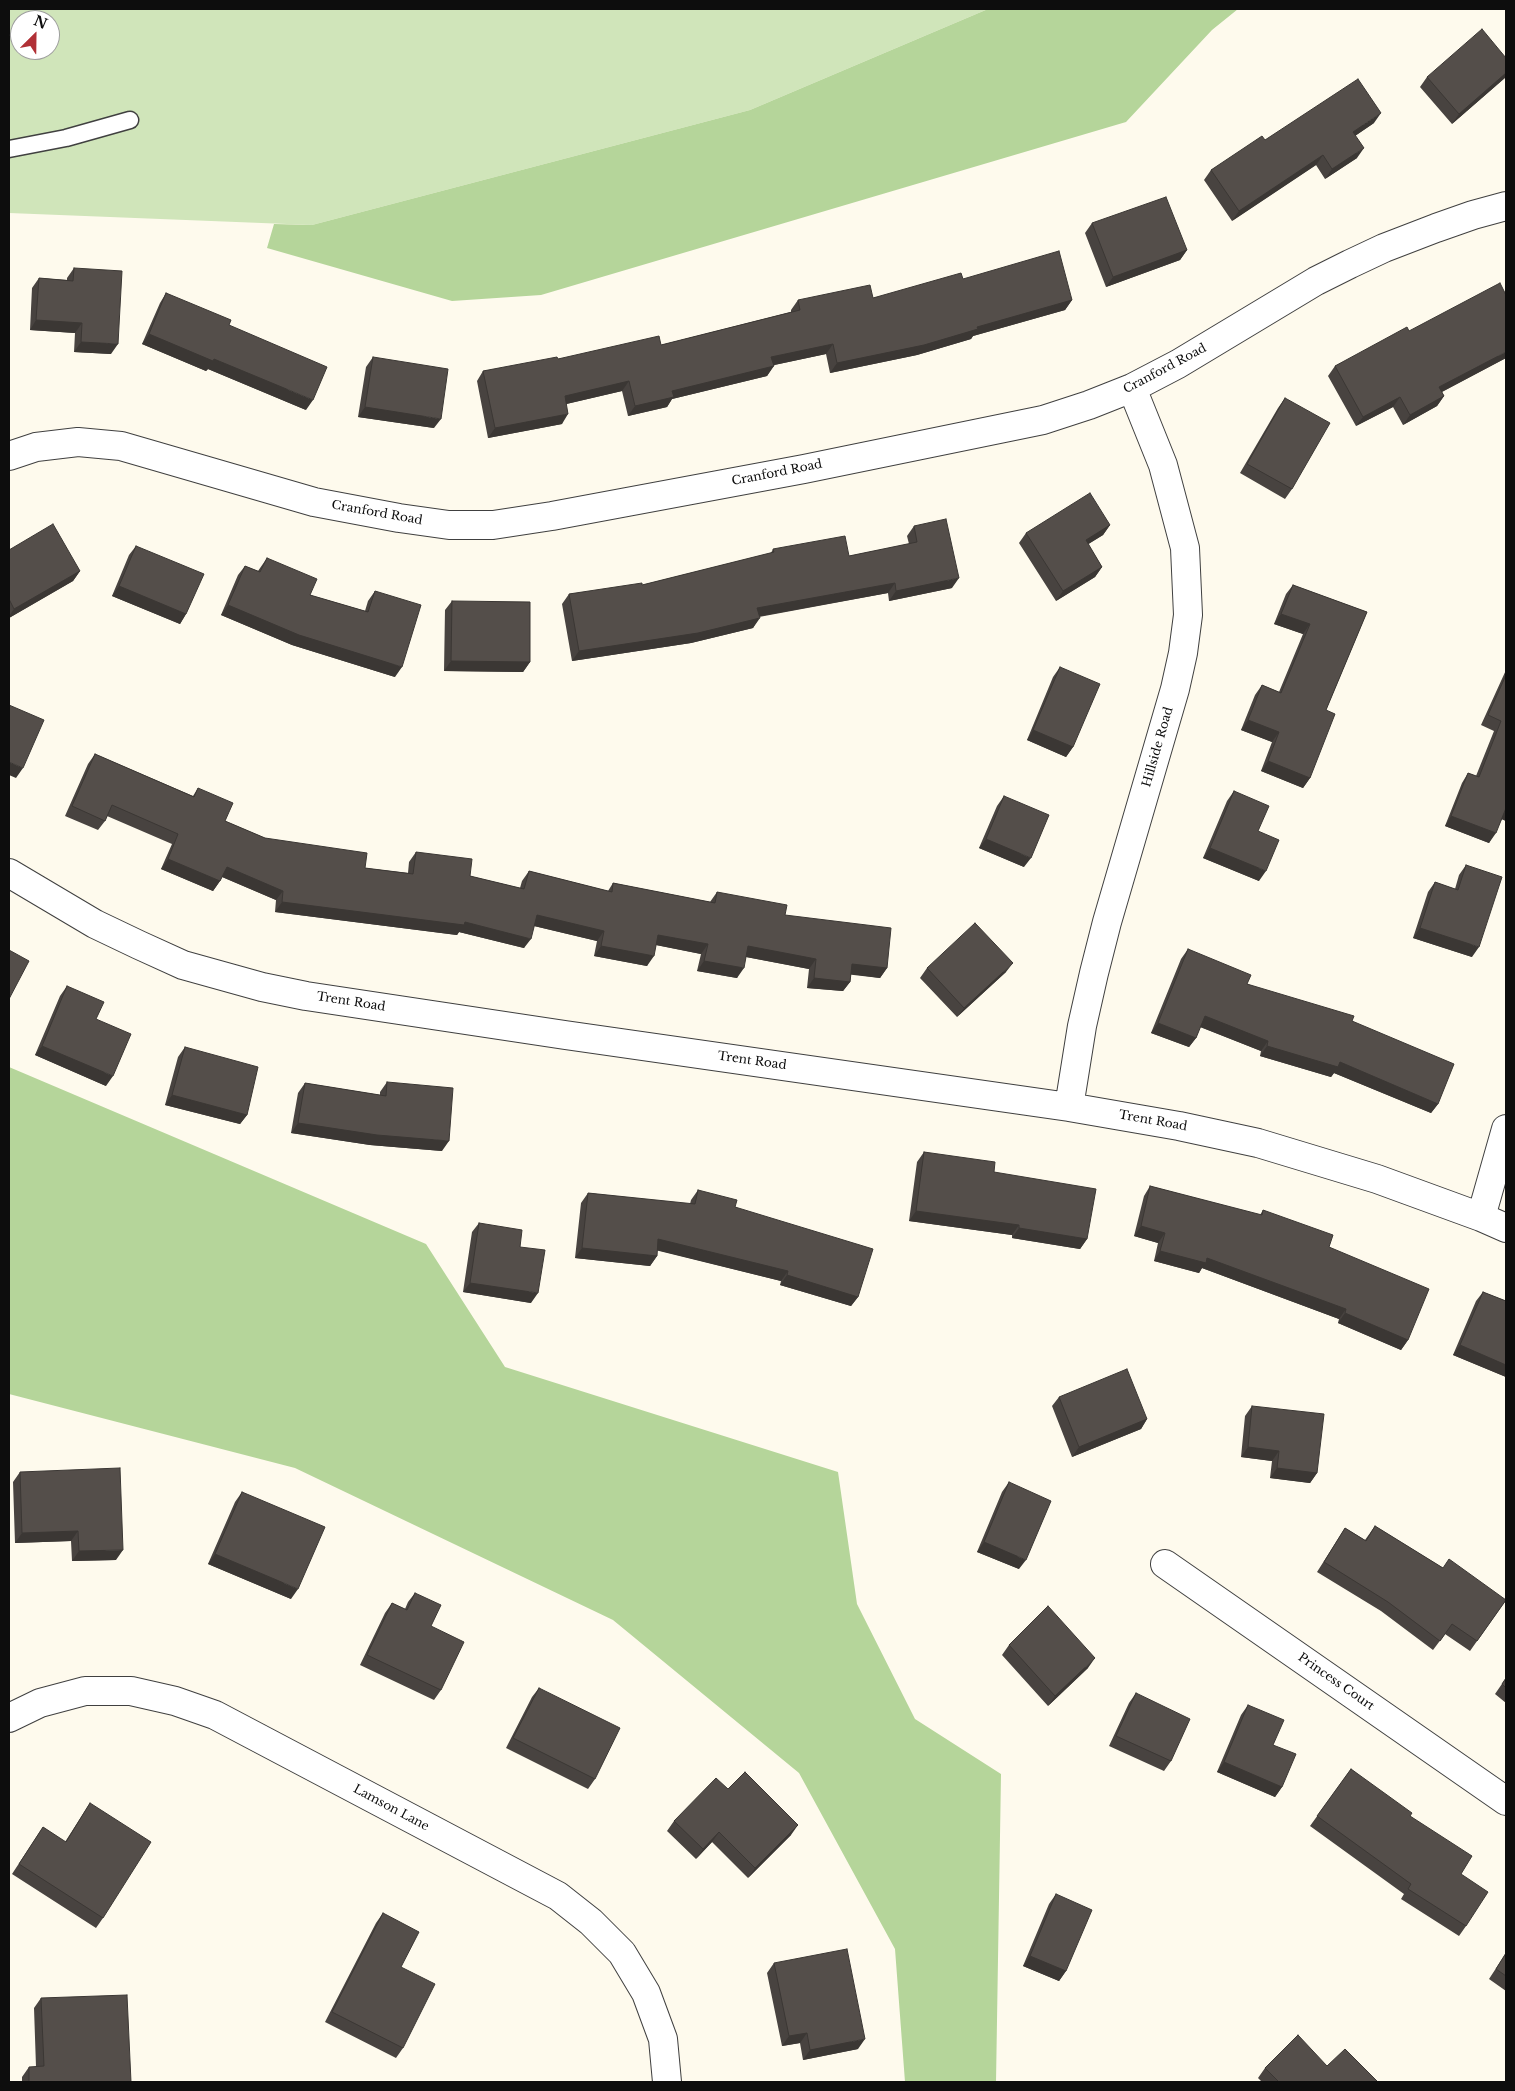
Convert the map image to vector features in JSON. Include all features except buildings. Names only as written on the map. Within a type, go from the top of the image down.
[{"type":"street","name":"Cranford Road","points":[[9,456],[36,447],[78,442],[121,446],[314,502],[399,518],[449,525],[493,525],[552,516],[1043,420],[1132,388],[1178,364],[1316,281],[1384,248],[1473,215],[1506,206]]},
{"type":"street","name":"Hillside Road","points":[[1069,1106],[1082,1026],[1094,973],[1175,689],[1184,653],[1188,615],[1185,548],[1163,465],[1132,388]]},
{"type":"street","name":"Trent Road","points":[[9,873],[95,924],[139,946],[183,964],[262,987],[306,996],[565,1035],[1069,1106],[1179,1126],[1258,1144],[1377,1179],[1481,1216],[1506,1228]]},
{"type":"street","points":[[1481,1216],[1506,1129]]},
{"type":"street","name":"Princess Court","points":[[1165,1564],[1506,1801]]},
{"type":"street","name":"Lamson Lane","points":[[9,1718],[40,1702],[86,1691],[131,1691],[175,1701],[215,1715],[558,1896],[591,1922],[622,1953],[646,1992],[663,2039],[667,2082]]},
{"type":"lane","points":[[9,149],[66,138],[130,120]]},
{"type":"green space","points":[[9,9],[988,9],[750,110],[312,225],[9,213]]},
{"type":"green space","points":[[988,9],[1238,9],[1212,30],[1126,122],[541,295],[452,301],[267,248],[274,224],[312,225],[750,110]]},
{"type":"green space","points":[[9,1067],[426,1244],[505,1367],[838,1472],[857,1604],[915,1719],[1001,1774],[996,2082],[905,2082],[895,1949],[799,1773],[613,1620],[295,1468],[9,1394]]}]
